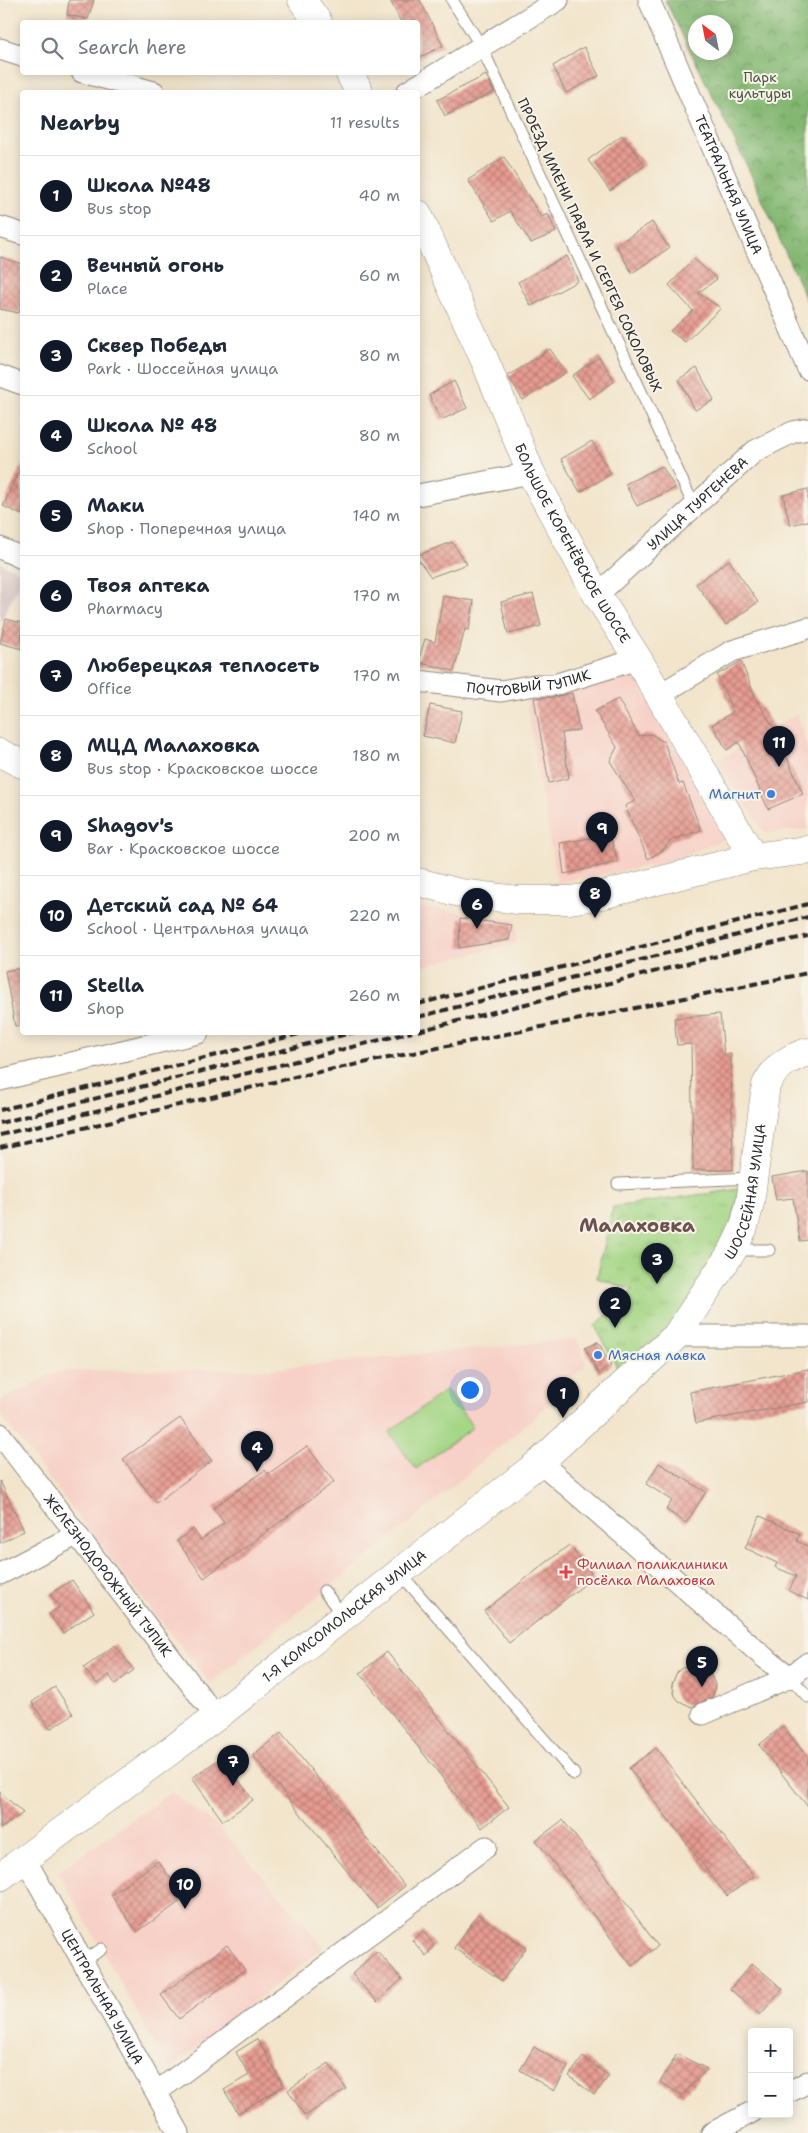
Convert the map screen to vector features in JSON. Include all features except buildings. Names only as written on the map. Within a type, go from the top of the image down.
[{"type":"main road","points":[[302,0],[317,20]]},
{"type":"main road","points":[[350,75],[358,90]]},
{"type":"main road","name":"БОЛЬШОЕ КОРЕНЁВСКОЕ ШОССЕ","points":[[420,218],[485,361],[531,473],[597,595],[638,659],[753,857]]},
{"type":"main road","points":[[0,753],[20,763]]},
{"type":"main road","points":[[420,882],[460,892],[508,899],[570,900],[753,857],[808,850]]},
{"type":"main road","name":"ШОССЕЙНАЯ УЛИЦА","points":[[676,1336],[733,1250],[744,1226],[750,1203],[766,1085],[772,1073],[782,1063],[797,1055],[808,1052]]},
{"type":"main road","name":"1-Я КОМСОМОЛЬСКАЯ УЛИЦА","points":[[0,1877],[216,1716],[540,1462],[676,1336]]},
{"type":"street","points":[[411,90],[558,0]]},
{"type":"street","name":"ТЕАТРАЛЬНАЯ УЛИЦА","points":[[649,0],[808,369]]},
{"type":"street","points":[[0,50],[20,55]]},
{"type":"street","points":[[93,75],[147,90]]},
{"type":"street","points":[[0,227],[20,233]]},
{"type":"street","points":[[0,376],[20,383]]},
{"type":"street","name":"УЛИЦА ТУРГЕНЕВА","points":[[597,595],[755,451],[793,432],[808,429]]},
{"type":"street","points":[[420,494],[531,473]]},
{"type":"street","points":[[0,548],[20,557]]},
{"type":"street","points":[[659,695],[732,651],[808,628]]},
{"type":"street","name":"ПОЧТОВЫЙ ТУПИК","points":[[420,681],[501,691],[535,685],[554,685],[638,659]]},
{"type":"street","points":[[0,1080],[190,1035]]},
{"type":"street","points":[[676,1336],[808,1336]]},
{"type":"street","name":"ЖЕЛЕЗНОДОРОЖНЫЙ ТУПИК","points":[[0,1434],[216,1716]]},
{"type":"street","points":[[540,1462],[765,1658],[790,1677]]},
{"type":"street","points":[[0,1574],[76,1535]]},
{"type":"street","points":[[703,1714],[790,1677],[808,1664]]},
{"type":"street","points":[[158,2092],[486,1847]]},
{"type":"street","name":"ЦЕНТРАЛЬНАЯ УЛИЦА","points":[[25,1859],[180,2133]]},
{"type":"street","points":[[793,2090],[808,2082]]},
{"type":"street","points":[[712,2133],[748,2114]]},
{"type":"lane","name":"ПРОЕЗД ИМЕНИ ПАВЛА И СЕРГЕЯ СОКОЛОВЫХ","points":[[452,0],[481,46],[694,506]]},
{"type":"lane","points":[[618,1184],[752,1178]]},
{"type":"lane","points":[[733,1250],[769,1250]]},
{"type":"lane","points":[[400,1573],[574,1774]]},
{"type":"lane","points":[[324,1591],[344,1617]]},
{"type":"lane","points":[[790,1677],[808,1697]]},
{"type":"lane","points":[[83,1960],[102,1949]]},
{"type":"shaded area","points":[[0,563],[20,572],[20,581],[0,624]]},
{"type":"shaded area","points":[[630,668],[724,839],[669,862],[557,883],[525,694]]},
{"type":"shaded area","points":[[797,714],[808,752],[808,829],[765,833],[716,761]]},
{"type":"shaded area","points":[[420,906],[515,920],[516,943],[420,967]]},
{"type":"shaded area","points":[[577,1339],[586,1364],[535,1417],[404,1527],[210,1683],[99,1544],[0,1414],[0,1401],[58,1371],[270,1369]]},
{"type":"shaded area","points":[[171,1792],[219,1827],[324,1947],[169,2069],[58,1872]]},
{"type":"green space","name":"Парк культуры","points":[[665,0],[808,0],[808,304],[749,170],[695,60],[733,60],[733,15],[688,15],[688,47]]},
{"type":"green space","points":[[740,1189],[726,1241],[671,1329],[622,1376],[595,1326],[633,1290],[597,1278],[613,1207]]},
{"type":"green space","points":[[446,1390],[473,1427],[416,1469],[389,1432]]},
{"type":"railway","points":[[420,1003],[808,904]]},
{"type":"railway","points":[[420,1016],[808,917]]},
{"type":"railway","points":[[420,1030],[737,951],[808,936]]},
{"type":"railway","points":[[0,1148],[299,1076],[808,973]]},
{"type":"railway","points":[[0,1110],[295,1035]]},
{"type":"railway","points":[[0,1123],[343,1035]]},
{"type":"railway","points":[[0,1135],[400,1035]]},
{"type":"place","name":"Stella","points":[[779,767]]},
{"type":"place","name":"Магнит","points":[[771,794]]},
{"type":"place","name":"Shagov's","points":[[602,853]]},
{"type":"place","name":"МЦД Малаховка","points":[[595,918]]},
{"type":"place","name":"Твоя аптека","points":[[477,929]]},
{"type":"place","name":"Сквер Победы","points":[[657,1284]]},
{"type":"place","name":"Вечный огонь","points":[[615,1328]]},
{"type":"place","name":"Мясная лавка","points":[[598,1355]]},
{"type":"place","name":"Школа №48","points":[[563,1418]]},
{"type":"place","name":"Школа № 48","points":[[257,1472]]},
{"type":"place","name":"Филиал поликлиники посёлка Малаховка","points":[[566,1572]]},
{"type":"place","name":"Маки","points":[[702,1687]]},
{"type":"place","name":"Люберецкая теплосеть","points":[[233,1786]]},
{"type":"place","name":"Детский сад № 64","points":[[185,1909]]},
{"type":"district","name":"Малаховка","points":[[637,1225]]}]
